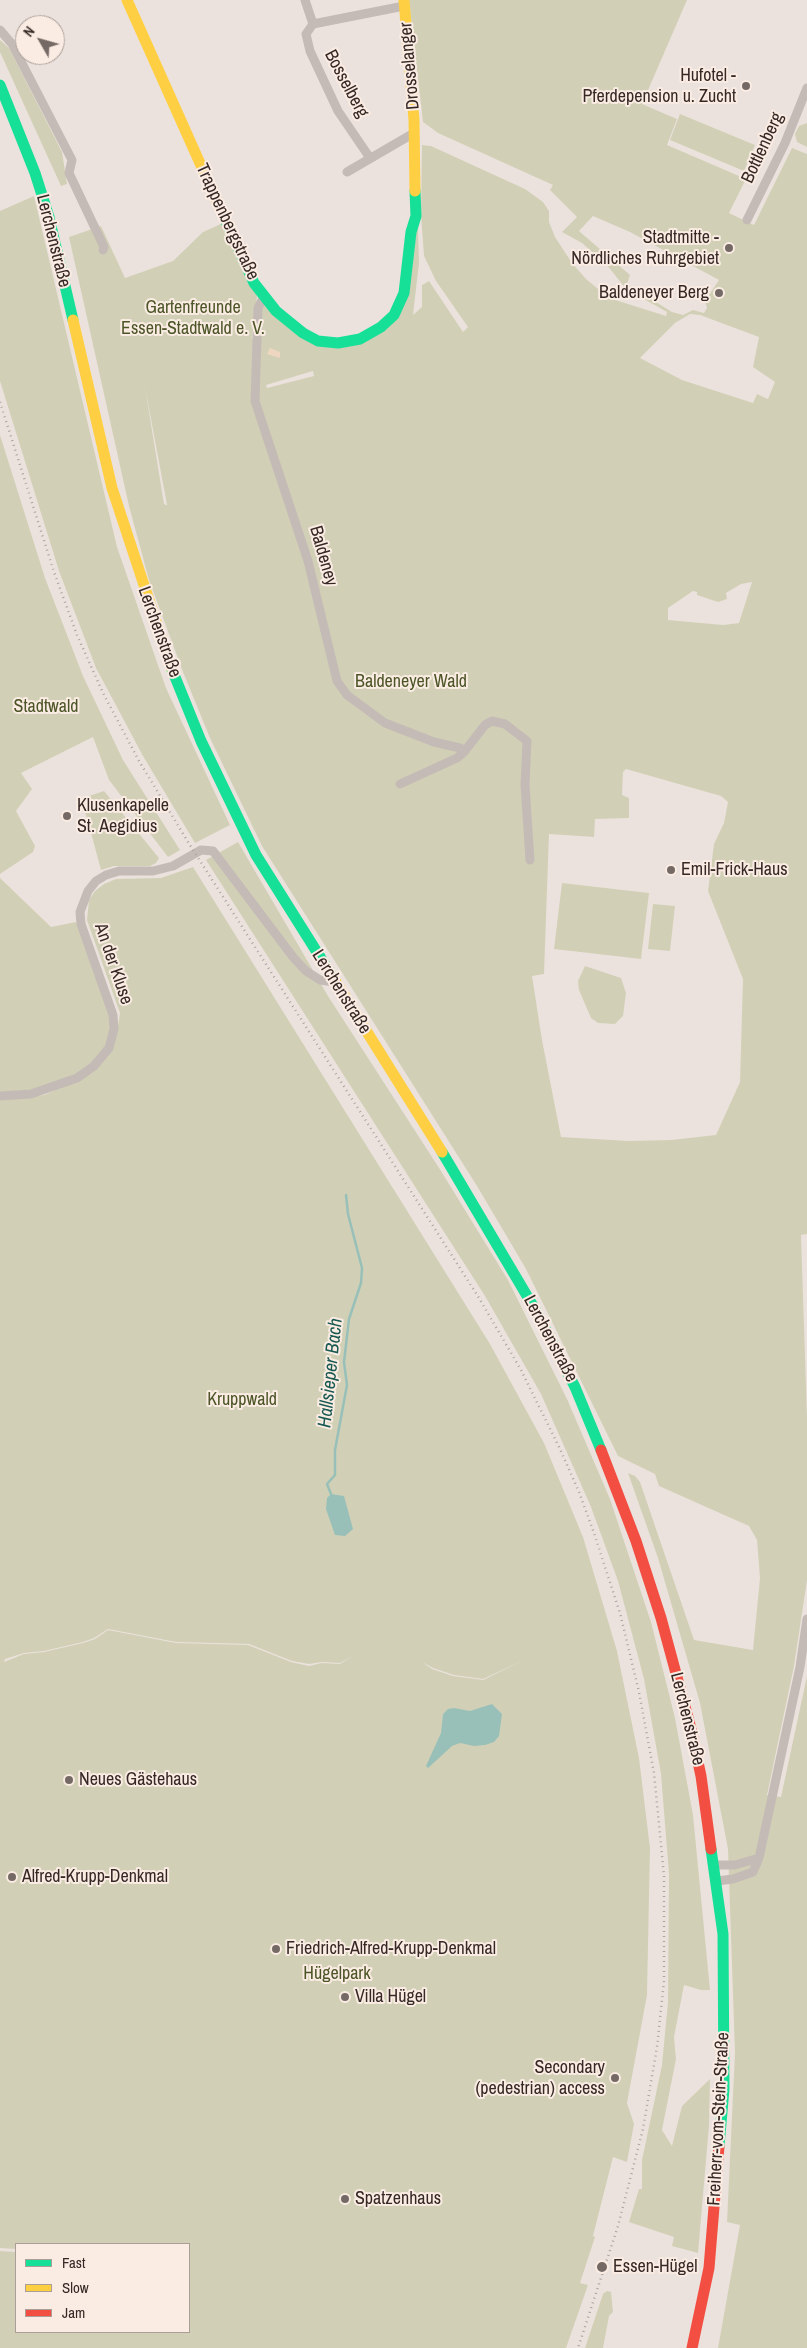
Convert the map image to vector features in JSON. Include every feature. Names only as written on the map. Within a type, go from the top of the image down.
[{"type":"main road","name":"Trappenbergstraße","points":[[127,0],[254,282],[282,316],[303,334],[325,342],[344,343],[360,339],[381,327],[390,319],[404,292],[411,232],[416,216],[414,133]]},
{"type":"main road","name":"Drosselanger","points":[[404,3],[414,133]]},
{"type":"main road","name":"Lerchenstraße","points":[[0,85],[35,173],[49,217],[112,488],[130,548],[171,668],[201,741],[256,855],[498,1245],[536,1310],[575,1387],[636,1541],[660,1618],[697,1759],[717,1881]]},
{"type":"main road","name":"Freiherr-vom-Stein-Straße","points":[[692,2348],[709,2268],[724,2089],[723,1934],[717,1881]]},
{"type":"street","name":"Bosselberg","points":[[306,0],[313,24],[306,34],[310,51],[338,111],[370,158]]},
{"type":"street","points":[[313,24],[404,3]]},
{"type":"street","name":"Lerchenstraße","points":[[0,30],[12,44],[72,160],[69,173],[104,247],[103,250]]},
{"type":"street","name":"Bottlenberg","points":[[747,220],[785,143],[807,88]]},
{"type":"street","points":[[347,172],[414,133]]},
{"type":"street","name":"Baldeney","points":[[264,296],[258,308],[255,401],[308,562],[337,681],[348,696],[385,723],[434,742],[460,748],[464,752]]},
{"type":"street","points":[[400,784],[450,761],[464,752],[480,730],[492,721],[505,724],[527,741],[524,785],[530,860]]},
{"type":"street","name":"An der Kluse","points":[[0,1096],[13,1097],[44,1091],[77,1078],[94,1066],[109,1048],[112,1039],[113,1015],[81,924],[80,912],[88,891],[106,875],[119,871],[153,871],[172,866],[201,850],[213,850],[300,964],[320,980],[334,982]]},
{"type":"street","points":[[717,1881],[733,1880],[753,1872],[759,1858],[800,1667],[807,1619]]},
{"type":"street","points":[[714,1865],[736,1864],[759,1858]]},
{"type":"green space","name":"Baldeneyer Wald","points":[[409,0],[687,0],[642,104],[677,119],[667,145],[746,179],[729,213],[754,225],[792,148],[807,154],[807,1234],[801,1235],[807,1418],[807,1580],[794,1666],[767,1795],[781,1797],[807,1676],[807,2348],[718,2348],[740,2225],[727,2222],[735,2053],[728,1849],[700,1703],[658,1558],[628,1473],[635,1476],[640,1482],[694,1640],[753,1650],[760,1578],[757,1540],[749,1526],[659,1486],[655,1474],[618,1456],[526,1269],[477,1186],[262,846],[210,738],[149,580],[129,506],[69,237],[101,226],[125,278],[173,261],[203,232],[223,223],[257,296],[252,338],[258,338],[259,308],[264,300],[331,345],[392,320],[418,227],[419,263],[413,315],[422,307],[422,285],[429,281],[463,332],[468,327],[436,281],[424,256],[421,215],[422,145],[431,146],[525,189],[543,202],[549,211],[549,222],[555,237],[572,263],[586,279],[609,298],[666,316],[667,312],[626,289],[607,265],[582,243],[562,232],[577,217],[550,190],[553,185],[438,133],[423,122]],"holes":[[[593,216],[630,232],[719,280],[705,301],[707,308],[704,313],[693,310],[683,315],[672,312],[627,284],[630,275],[579,231]],[[690,314],[700,315],[759,337],[753,367],[775,382],[768,399],[757,394],[753,403],[682,380],[640,358],[675,323]],[[313,371],[314,376],[267,388],[266,385]],[[145,387],[167,505],[164,504]],[[752,582],[739,623],[723,625],[668,620],[668,608],[693,591],[697,592],[697,595],[718,602],[727,599],[726,593],[741,584]],[[626,769],[721,796],[728,802],[724,823],[714,844],[708,891],[743,979],[740,1082],[716,1135],[671,1140],[628,1141],[561,1137],[542,1040],[532,976],[544,974],[549,834],[594,837],[595,819],[629,818],[629,798],[622,795],[623,772]]]},
{"type":"green space","points":[[0,40],[9,48],[15,60],[15,65],[18,65],[62,152],[67,184],[61,186],[0,52]]},
{"type":"green space","points":[[680,114],[755,145],[744,171],[670,140]]},
{"type":"green space","points":[[807,123],[807,147],[797,142],[795,134],[799,126]]},
{"type":"green space","name":"Stadtwald","points":[[34,196],[117,547],[166,688],[230,825],[195,843],[143,756],[96,668],[59,571],[0,381],[0,211]]},
{"type":"green space","name":"Stadtwald","points":[[0,435],[45,578],[83,676],[123,760],[180,850],[168,857],[109,780],[93,737],[21,773],[32,789],[16,811],[35,846],[33,852],[0,874]]},
{"type":"green space","points":[[104,791],[159,858],[156,863],[150,866],[114,866],[101,870],[80,799]]},
{"type":"green space","points":[[238,842],[328,996],[441,1171],[508,1280],[567,1399],[610,1499],[651,1622],[675,1718],[693,1815],[710,1990],[701,1990],[684,1985],[674,2037],[676,2059],[662,2130],[672,2146],[682,2106],[710,2079],[709,2126],[698,2253],[672,2246],[674,2237],[629,2222],[639,2189],[642,2189],[642,2160],[662,2065],[668,2002],[669,1874],[661,1774],[644,1679],[618,1581],[591,1507],[541,1394],[485,1296],[206,860]]},
{"type":"green space","points":[[193,867],[490,1344],[544,1443],[583,1537],[617,1651],[639,1758],[650,1848],[647,1995],[627,2103],[634,2124],[627,2162],[613,2157],[593,2236],[595,2237],[580,2283],[588,2285],[566,2348],[0,2348],[0,2251],[15,2252],[15,2333],[190,2333],[190,2243],[15,2243],[15,2249],[0,2248],[0,1098],[8,1099],[44,1095],[79,1080],[117,1032],[120,1013],[87,920],[89,900],[95,891],[104,884],[116,879],[161,878]],"holes":[[[108,1629],[176,1642],[249,1644],[292,1661],[309,1664],[322,1662],[340,1663],[353,1656],[340,1664],[322,1663],[309,1666],[291,1662],[248,1645],[176,1643],[108,1630],[95,1639],[83,1643],[44,1652],[24,1654],[4,1662],[5,1659],[24,1653],[44,1651],[83,1642],[94,1638]],[[526,1659],[483,1680],[453,1676],[432,1669],[422,1662],[454,1675],[483,1679]]]},
{"type":"green space","points":[[0,878],[51,927],[76,922],[111,1017],[110,1035],[105,1047],[94,1061],[77,1074],[41,1088],[17,1093],[0,1092]]},
{"type":"green space","points":[[562,883],[649,893],[641,959],[554,949]]},
{"type":"green space","points":[[653,904],[675,906],[670,951],[648,949]]},
{"type":"green space","points":[[585,966],[621,978],[626,993],[623,1016],[615,1024],[598,1023],[591,1018],[579,990],[578,981]]},
{"type":"green space","points":[[607,2291],[611,2292],[613,2312],[609,2316],[603,2348],[585,2348],[603,2294]]},
{"type":"sand","points":[[270,348],[280,352],[280,358],[267,354]]},
{"type":"water","points":[[331,1494],[344,1496],[353,1529],[345,1536],[335,1535],[326,1509],[327,1498]]},
{"type":"water","points":[[492,1704],[502,1714],[499,1736],[494,1742],[474,1746],[460,1743],[452,1746],[428,1768],[426,1766],[441,1733],[443,1714],[448,1709],[454,1708],[470,1711]]},
{"type":"waterway","name":"Hallsieper Bach","points":[[331,1494],[327,1484],[335,1475],[335,1450],[347,1385],[344,1362],[349,1319],[361,1283],[362,1268],[348,1214],[346,1195]]},
{"type":"railway","points":[[0,402],[54,572],[77,635],[103,693],[139,761],[188,842],[479,1298],[521,1370],[579,1492],[620,1613],[639,1692],[654,1773],[664,1876],[664,1981],[657,2047],[643,2129],[618,2226],[578,2348]]},
{"type":"traffic: fast","points":[[0,85],[35,173],[49,217],[73,320]]},
{"type":"traffic: fast","points":[[220,208],[254,283],[276,311],[303,333],[318,341],[338,343],[360,339],[381,327],[394,315],[404,293],[411,232],[416,216],[415,191]]},
{"type":"traffic: fast","points":[[171,667],[201,741],[256,855],[332,976]]},
{"type":"traffic: fast","points":[[442,1152],[536,1311],[575,1387],[601,1450]]},
{"type":"traffic: fast","points":[[711,1849],[723,1934],[724,2089],[719,2146]]},
{"type":"traffic: slow","points":[[127,0],[220,208]]},
{"type":"traffic: slow","points":[[404,0],[414,120],[415,191]]},
{"type":"traffic: slow","points":[[73,320],[112,488],[171,667]]},
{"type":"traffic: slow","points":[[332,976],[442,1152]]},
{"type":"traffic: jam","points":[[601,1450],[636,1541],[661,1618],[690,1725],[701,1776],[711,1849]]},
{"type":"traffic: jam","points":[[692,2348],[709,2268],[719,2146]]},
{"type":"place","name":"Hufotel - Pferdepension u. Zucht","points":[[746,86]]},
{"type":"place","name":"Stadtmitte - Nördliches Ruhrgebiet","points":[[729,248]]},
{"type":"place","name":"Baldeneyer Berg","points":[[719,293]]},
{"type":"place","name":"Klusenkapelle St. Aegidius","points":[[67,816]]},
{"type":"place","name":"Emil-Frick-Haus","points":[[671,870]]},
{"type":"place","name":"Neues Gästehaus","points":[[69,1780]]},
{"type":"place","name":"Alfred-Krupp-Denkmal","points":[[12,1877]]},
{"type":"place","name":"Friedrich-Alfred-Krupp-Denkmal","points":[[276,1949]]},
{"type":"place","name":"Villa Hügel","points":[[345,1997]]},
{"type":"place","name":"Secondary (pedestrian) access","points":[[615,2078]]},
{"type":"place","name":"Spatzenhaus","points":[[345,2199]]},
{"type":"place","name":"Essen-Hügel","points":[[602,2267]]},
{"type":"park label","name":"Gartenfreunde Essen-Stadtwald e. V.","points":[[193,318]]},
{"type":"park label","name":"Kruppwald","points":[[242,1400]]},
{"type":"park label","name":"Hügelpark","points":[[337,1974]]}]
